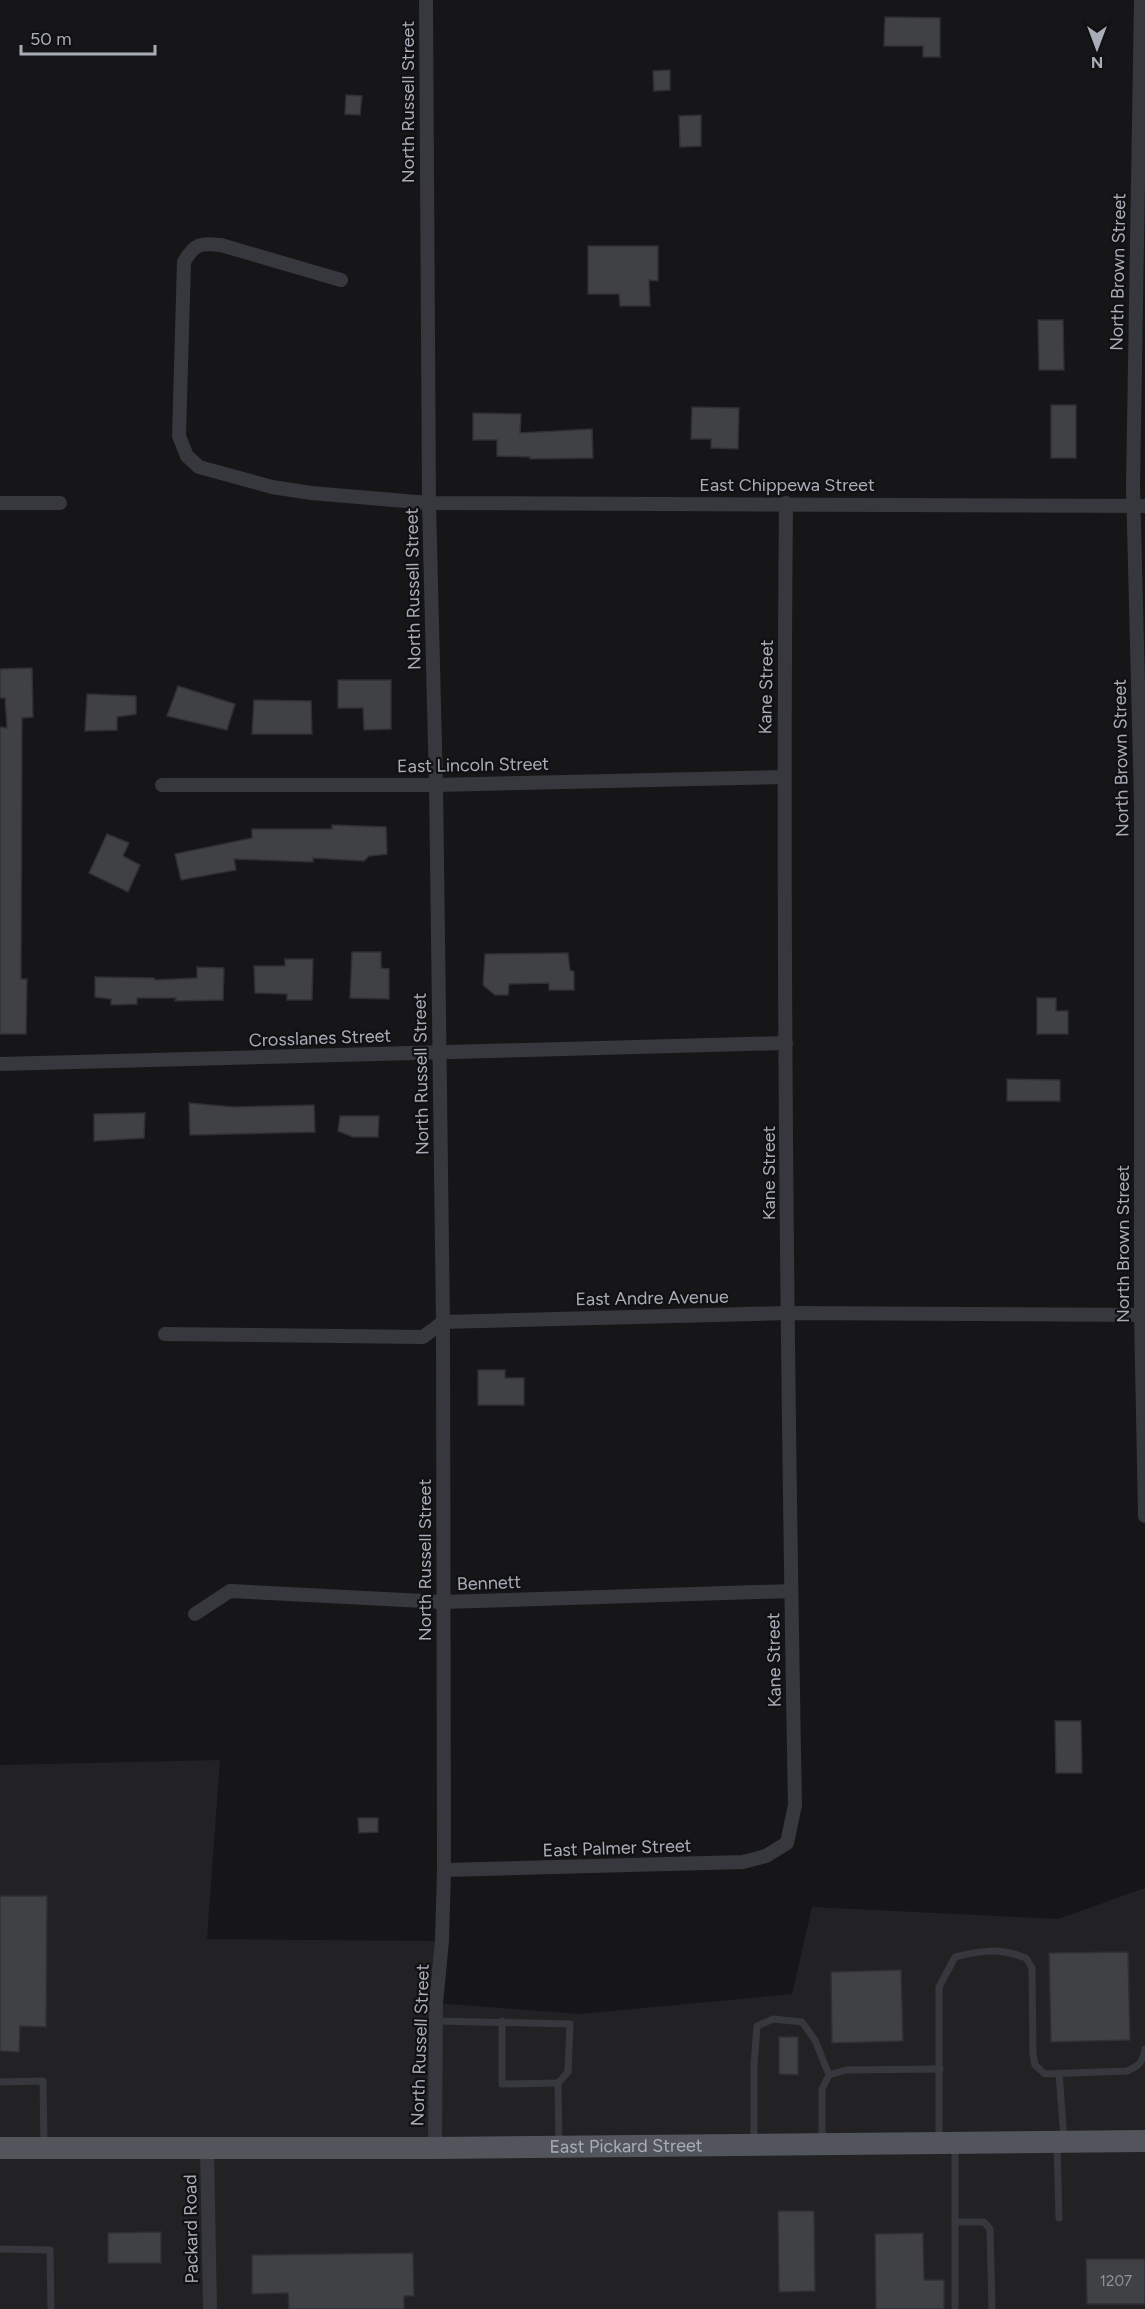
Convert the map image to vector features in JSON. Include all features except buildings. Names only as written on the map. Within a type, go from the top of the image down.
[{"type":"main road","name":"East Pickard Street","points":[[0,2148],[435,2148],[1145,2141]]},
{"type":"street","name":"North Russell Street","points":[[426,0],[429,503],[436,785],[438,1052],[444,1322],[444,1870],[442,1941],[435,2003],[435,2148]]},
{"type":"street","name":"North Brown Street","points":[[1141,0],[1139,506],[1143,802],[1145,1516]]},
{"type":"street","name":"East Chippewa Street","points":[[341,280],[221,244],[204,243],[192,248],[184,262],[179,436],[187,456],[200,467],[261,484],[312,494],[429,503],[1139,506]]},
{"type":"street","points":[[0,503],[60,503]]},
{"type":"street","name":"Kane Street","points":[[786,503],[783,777],[795,1805],[786,1843]]},
{"type":"street","name":"East Lincoln Street","points":[[162,785],[436,785],[783,777]]},
{"type":"street","name":"Crosslanes Street","points":[[0,1064],[786,1043]]},
{"type":"street","name":"East Andre Avenue","points":[[165,1334],[423,1337],[444,1322],[788,1313],[1143,1315]]},
{"type":"street","name":"Bennett","points":[[195,1614],[230,1591],[443,1602],[791,1591]]},
{"type":"street","name":"East Palmer Street","points":[[444,1870],[743,1862],[766,1856],[786,1843]]},
{"type":"street","name":"Packard Road","points":[[207,2148],[210,2309]]},
{"type":"lane","points":[[955,2309],[955,2222],[940,2068],[939,1987],[955,1957],[978,1951],[1008,1951],[1026,1958],[1032,1968],[1033,2054],[1035,2065],[1045,2074],[1127,2071],[1138,2067],[1144,2058],[1145,2049]]},
{"type":"lane","points":[[754,2145],[754,2065],[757,2026],[773,2019],[802,2022],[815,2040],[828,2074],[822,2089],[822,2144]]},
{"type":"lane","points":[[436,2021],[570,2024],[568,2072],[558,2083],[559,2146]]},
{"type":"lane","points":[[502,2021],[502,2084],[558,2083]]},
{"type":"lane","points":[[828,2074],[846,2070],[940,2068]]},
{"type":"lane","points":[[1059,2073],[1061,2142],[1059,2218]]},
{"type":"lane","points":[[0,2082],[43,2081],[44,2148]]},
{"type":"lane","points":[[955,2222],[984,2222],[990,2229],[992,2309]]},
{"type":"lane","points":[[0,2249],[50,2250],[51,2309]]},
{"type":"shaded area","points":[[220,1760],[207,1939],[442,1941],[436,2003],[579,2014],[792,1994],[812,1907],[1058,1919],[1145,1888],[1145,2309],[0,2309],[0,1765]]}]
